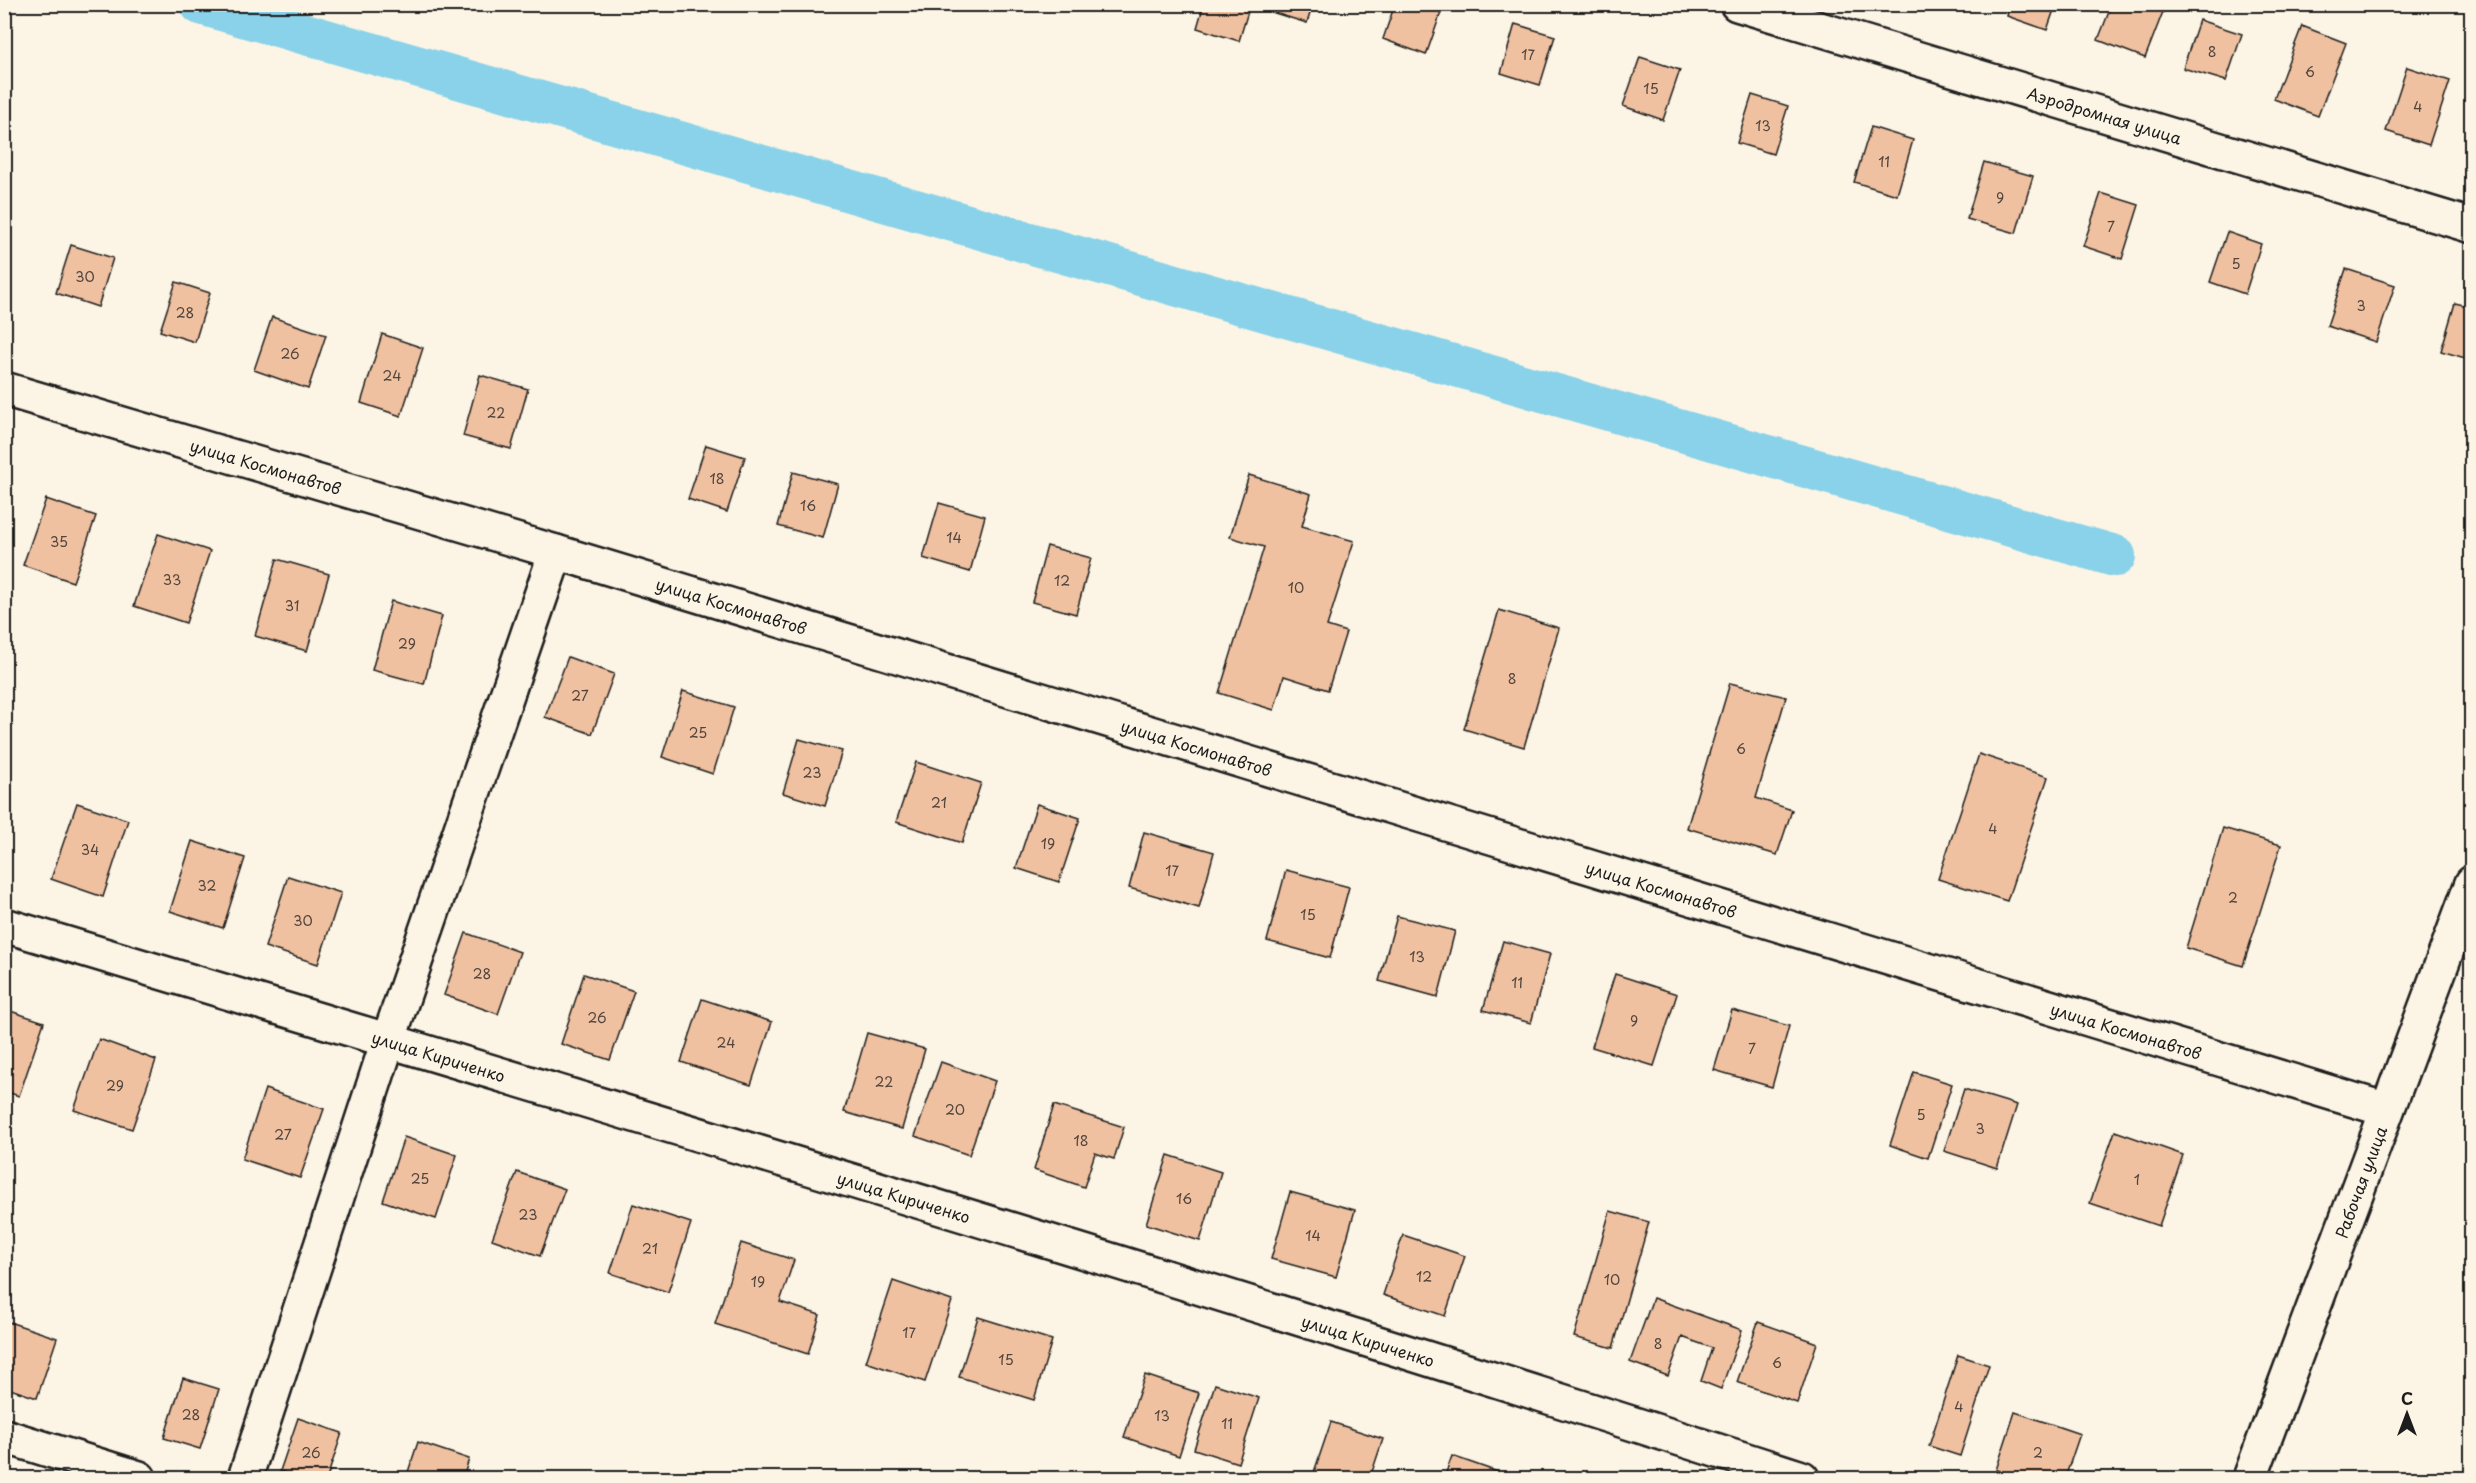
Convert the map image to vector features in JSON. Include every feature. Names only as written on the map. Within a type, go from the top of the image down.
[{"type":"street","name":"Аэродромная улица","points":[[1737,4],[2472,226]]},
{"type":"street","name":"улица Космонавтов","points":[[4,389],[556,552],[2387,1110]]},
{"type":"street","points":[[244,1479],[388,1041],[556,552]]},
{"type":"street","name":"Рабочая улица","points":[[2250,1479],[2472,883]]},
{"type":"street","name":"улица Кириченко","points":[[4,925],[1583,1408],[1802,1479]]},
{"type":"street","points":[[4,1436],[139,1479]]},
{"type":"building","points":[[1204,4],[1250,5],[1239,41],[1197,28]]},
{"type":"building","points":[[1270,4],[1313,4],[1307,23],[1268,11]]},
{"type":"building","points":[[1395,4],[1444,4],[1426,55],[1383,39]]},
{"type":"building","points":[[2010,4],[2056,4],[2047,30],[2007,16]]},
{"type":"building","points":[[2112,4],[2166,4],[2145,58],[2098,40]]},
{"type":"building","points":[[2199,20],[2242,34],[2226,81],[2183,68]]},
{"type":"building","points":[[1515,24],[1555,36],[1540,85],[1501,73]]},
{"type":"building","points":[[2302,26],[2346,43],[2318,116],[2274,99]]},
{"type":"building","points":[[1640,57],[1680,70],[1663,120],[1623,106]]},
{"type":"building","points":[[2407,67],[2450,81],[2429,145],[2386,131]]},
{"type":"building","points":[[1752,95],[1788,106],[1773,154],[1737,143]]},
{"type":"building","points":[[1871,127],[1913,140],[1897,195],[1854,182]]},
{"type":"building","points":[[1984,162],[2033,176],[2016,233],[1967,219]]},
{"type":"building","points":[[2101,193],[2139,205],[2122,259],[2083,246]]},
{"type":"building","points":[[2227,232],[2261,244],[2245,294],[2210,282]]},
{"type":"building","points":[[71,245],[113,258],[98,307],[56,293]]},
{"type":"building","points":[[2346,269],[2395,285],[2376,342],[2327,326]]},
{"type":"building","points":[[176,282],[210,293],[195,342],[160,331]]},
{"type":"building","points":[[2455,303],[2472,307],[2472,360],[2441,351]]},
{"type":"building","points":[[272,317],[326,335],[308,389],[254,370]]},
{"type":"building","points":[[382,334],[423,348],[401,416],[361,403]]},
{"type":"building","points":[[480,375],[528,389],[511,449],[463,436]]},
{"type":"building","points":[[706,445],[745,457],[727,512],[688,499]]},
{"type":"building","points":[[793,472],[838,484],[823,538],[778,526]]},
{"type":"building","points":[[1249,475],[1311,494],[1302,526],[1354,541],[1327,626],[1346,632],[1328,690],[1284,676],[1274,710],[1219,693],[1264,547],[1230,537]]},
{"type":"building","points":[[46,499],[96,516],[73,582],[23,565]]},
{"type":"building","points":[[939,503],[985,516],[970,572],[923,558]]},
{"type":"building","points":[[158,534],[210,551],[186,623],[134,606]]},
{"type":"building","points":[[1047,546],[1091,558],[1076,614],[1032,602]]},
{"type":"building","points":[[277,559],[329,574],[307,651],[255,636]]},
{"type":"building","points":[[391,601],[442,616],[424,684],[372,670]]},
{"type":"building","points":[[1499,610],[1559,628],[1524,747],[1464,729]]},
{"type":"building","points":[[568,657],[614,674],[592,734],[545,717]]},
{"type":"building","points":[[1730,683],[1786,697],[1756,798],[1792,810],[1777,855],[1687,828]]},
{"type":"building","points":[[683,691],[734,707],[713,774],[662,757]]},
{"type":"building","points":[[799,739],[842,751],[825,806],[783,793]]},
{"type":"building","points":[[1979,754],[2048,777],[2007,901],[1938,879]]},
{"type":"building","points":[[916,762],[981,783],[962,843],[896,822]]},
{"type":"building","points":[[77,803],[128,820],[103,897],[51,879]]},
{"type":"building","points":[[1037,804],[1080,818],[1059,882],[1016,868]]},
{"type":"building","points":[[2223,828],[2281,845],[2243,966],[2186,948]]},
{"type":"building","points":[[1144,832],[1214,852],[1199,908],[1129,888]]},
{"type":"building","points":[[192,841],[245,858],[223,928],[170,911]]},
{"type":"building","points":[[1286,870],[1349,887],[1330,958],[1267,941]]},
{"type":"building","points":[[288,876],[341,893],[318,964],[265,947]]},
{"type":"building","points":[[1397,916],[1455,931],[1438,997],[1379,981]]},
{"type":"building","points":[[466,933],[520,952],[498,1014],[444,995]]},
{"type":"building","points":[[1503,941],[1550,954],[1531,1023],[1483,1010]]},
{"type":"building","points":[[584,974],[634,991],[610,1060],[561,1044]]},
{"type":"building","points":[[1615,974],[1677,994],[1654,1066],[1592,1047]]},
{"type":"building","points":[[702,999],[772,1022],[751,1085],[681,1062]]},
{"type":"building","points":[[4,1009],[44,1022],[19,1096],[4,1091]]},
{"type":"building","points":[[1732,1010],[1789,1026],[1772,1087],[1714,1070]]},
{"type":"building","points":[[867,1033],[925,1049],[902,1129],[844,1112]]},
{"type":"building","points":[[99,1039],[156,1060],[132,1129],[74,1110]]},
{"type":"building","points":[[941,1062],[995,1081],[969,1155],[915,1136]]},
{"type":"building","points":[[1914,1072],[1952,1084],[1928,1158],[1890,1145]]},
{"type":"building","points":[[265,1089],[324,1109],[300,1178],[242,1159]]},
{"type":"building","points":[[1964,1089],[2017,1105],[1997,1168],[1944,1151]]},
{"type":"building","points":[[1054,1105],[1124,1127],[1114,1159],[1095,1153],[1084,1187],[1034,1170]]},
{"type":"building","points":[[2115,1131],[2183,1155],[2159,1226],[2090,1203]]},
{"type":"building","points":[[404,1137],[457,1155],[436,1219],[383,1201]]},
{"type":"building","points":[[1168,1155],[1221,1172],[1200,1241],[1146,1224]]},
{"type":"building","points":[[517,1172],[565,1189],[540,1256],[492,1239]]},
{"type":"building","points":[[1290,1192],[1355,1210],[1336,1277],[1271,1259]]},
{"type":"building","points":[[633,1204],[691,1223],[668,1292],[610,1273]]},
{"type":"building","points":[[1610,1211],[1649,1222],[1613,1348],[1574,1337]]},
{"type":"building","points":[[1403,1235],[1465,1256],[1445,1316],[1383,1295]]},
{"type":"building","points":[[741,1243],[794,1260],[780,1302],[820,1315],[808,1354],[715,1324]]},
{"type":"building","points":[[893,1281],[952,1301],[925,1382],[866,1362]]},
{"type":"building","points":[[1653,1298],[1742,1330],[1721,1389],[1701,1381],[1712,1348],[1682,1337],[1668,1376],[1630,1362]]},
{"type":"building","points":[[978,1317],[1052,1340],[1034,1400],[959,1377]]},
{"type":"building","points":[[6,1321],[57,1338],[37,1398],[4,1387]]},
{"type":"building","points":[[1758,1322],[1817,1343],[1797,1403],[1737,1382]]},
{"type":"building","points":[[1958,1355],[1989,1365],[1960,1456],[1929,1446]]},
{"type":"building","points":[[1145,1375],[1199,1393],[1179,1456],[1124,1437]]},
{"type":"building","points":[[183,1378],[219,1389],[200,1449],[164,1438]]},
{"type":"building","points":[[1215,1384],[1259,1398],[1238,1463],[1194,1449]]},
{"type":"building","points":[[2015,1412],[2080,1434],[2065,1478],[2022,1478],[1996,1470]]},
{"type":"building","points":[[298,1418],[342,1433],[327,1478],[302,1478],[280,1471]]},
{"type":"building","points":[[1331,1422],[1383,1439],[1370,1478],[1312,1478]]},
{"type":"building","points":[[418,1442],[469,1459],[463,1478],[406,1478]]},
{"type":"building","points":[[1452,1456],[1515,1478],[1444,1478]]},
{"type":"waterway","points":[[201,4],[2115,556]]}]
